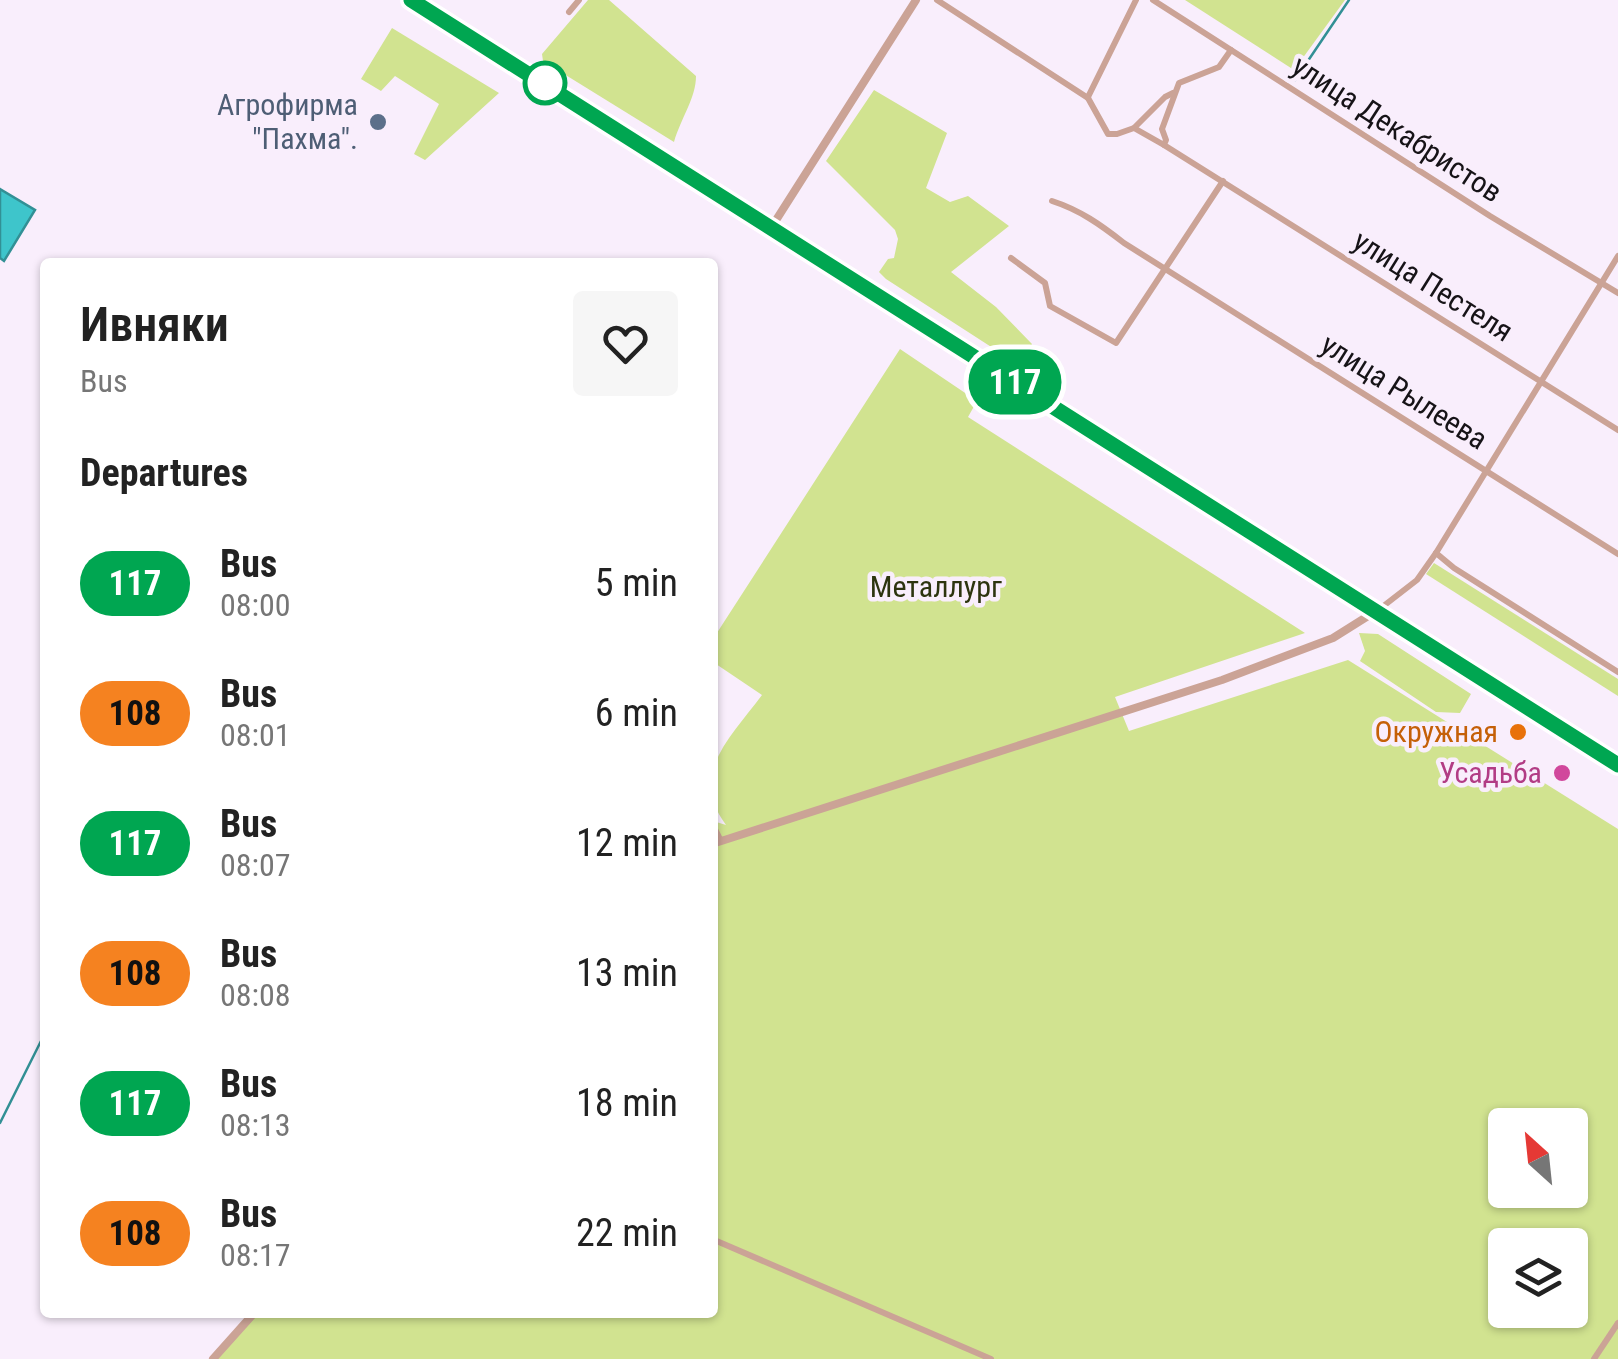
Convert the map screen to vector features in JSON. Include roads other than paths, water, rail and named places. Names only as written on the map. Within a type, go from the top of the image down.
[{"type":"highway","points":[[411,0],[1618,765]]},
{"type":"street","points":[[569,12],[579,0]]},
{"type":"street","points":[[771,228],[916,0]]},
{"type":"street","points":[[937,0],[1088,98],[1136,0]]},
{"type":"street","name":"улица Декабристов","points":[[1153,0],[1490,216],[1618,293]]},
{"type":"street","points":[[1164,145],[1162,129],[1178,83],[1219,67],[1232,50]]},
{"type":"street","points":[[1134,128],[1174,93]]},
{"type":"street","name":"улица Пестеля","points":[[1088,98],[1108,134],[1134,128],[1164,145],[1618,430]]},
{"type":"street","points":[[1011,258],[1045,283],[1050,306],[1116,343],[1223,182]]},
{"type":"street","name":"улица Рылеева","points":[[1052,201],[1100,223],[1124,243],[1618,554]]},
{"type":"street","points":[[718,843],[1222,680],[1333,638],[1376,612],[1417,580],[1436,553],[1618,256]]},
{"type":"street","points":[[1436,553],[1618,672]]},
{"type":"street","points":[[718,1242],[990,1359]]},
{"type":"street","points":[[213,1359],[250,1318]]},
{"type":"street","points":[[1594,1359],[1618,1322]]},
{"type":"water","points":[[0,189],[35,210],[4,261],[0,258]]},
{"type":"waterway","points":[[1295,80],[1349,0]]},
{"type":"waterway","points":[[0,1123],[40,1043]]},
{"type":"place","name":"Агрофирма \"Пахма\".","points":[[378,122]]},
{"type":"place","name":"Окружная","points":[[1518,732]]},
{"type":"place","name":"Усадьба","points":[[1562,773]]},
{"type":"park label","name":"Металлург","points":[[936,587]]}]
